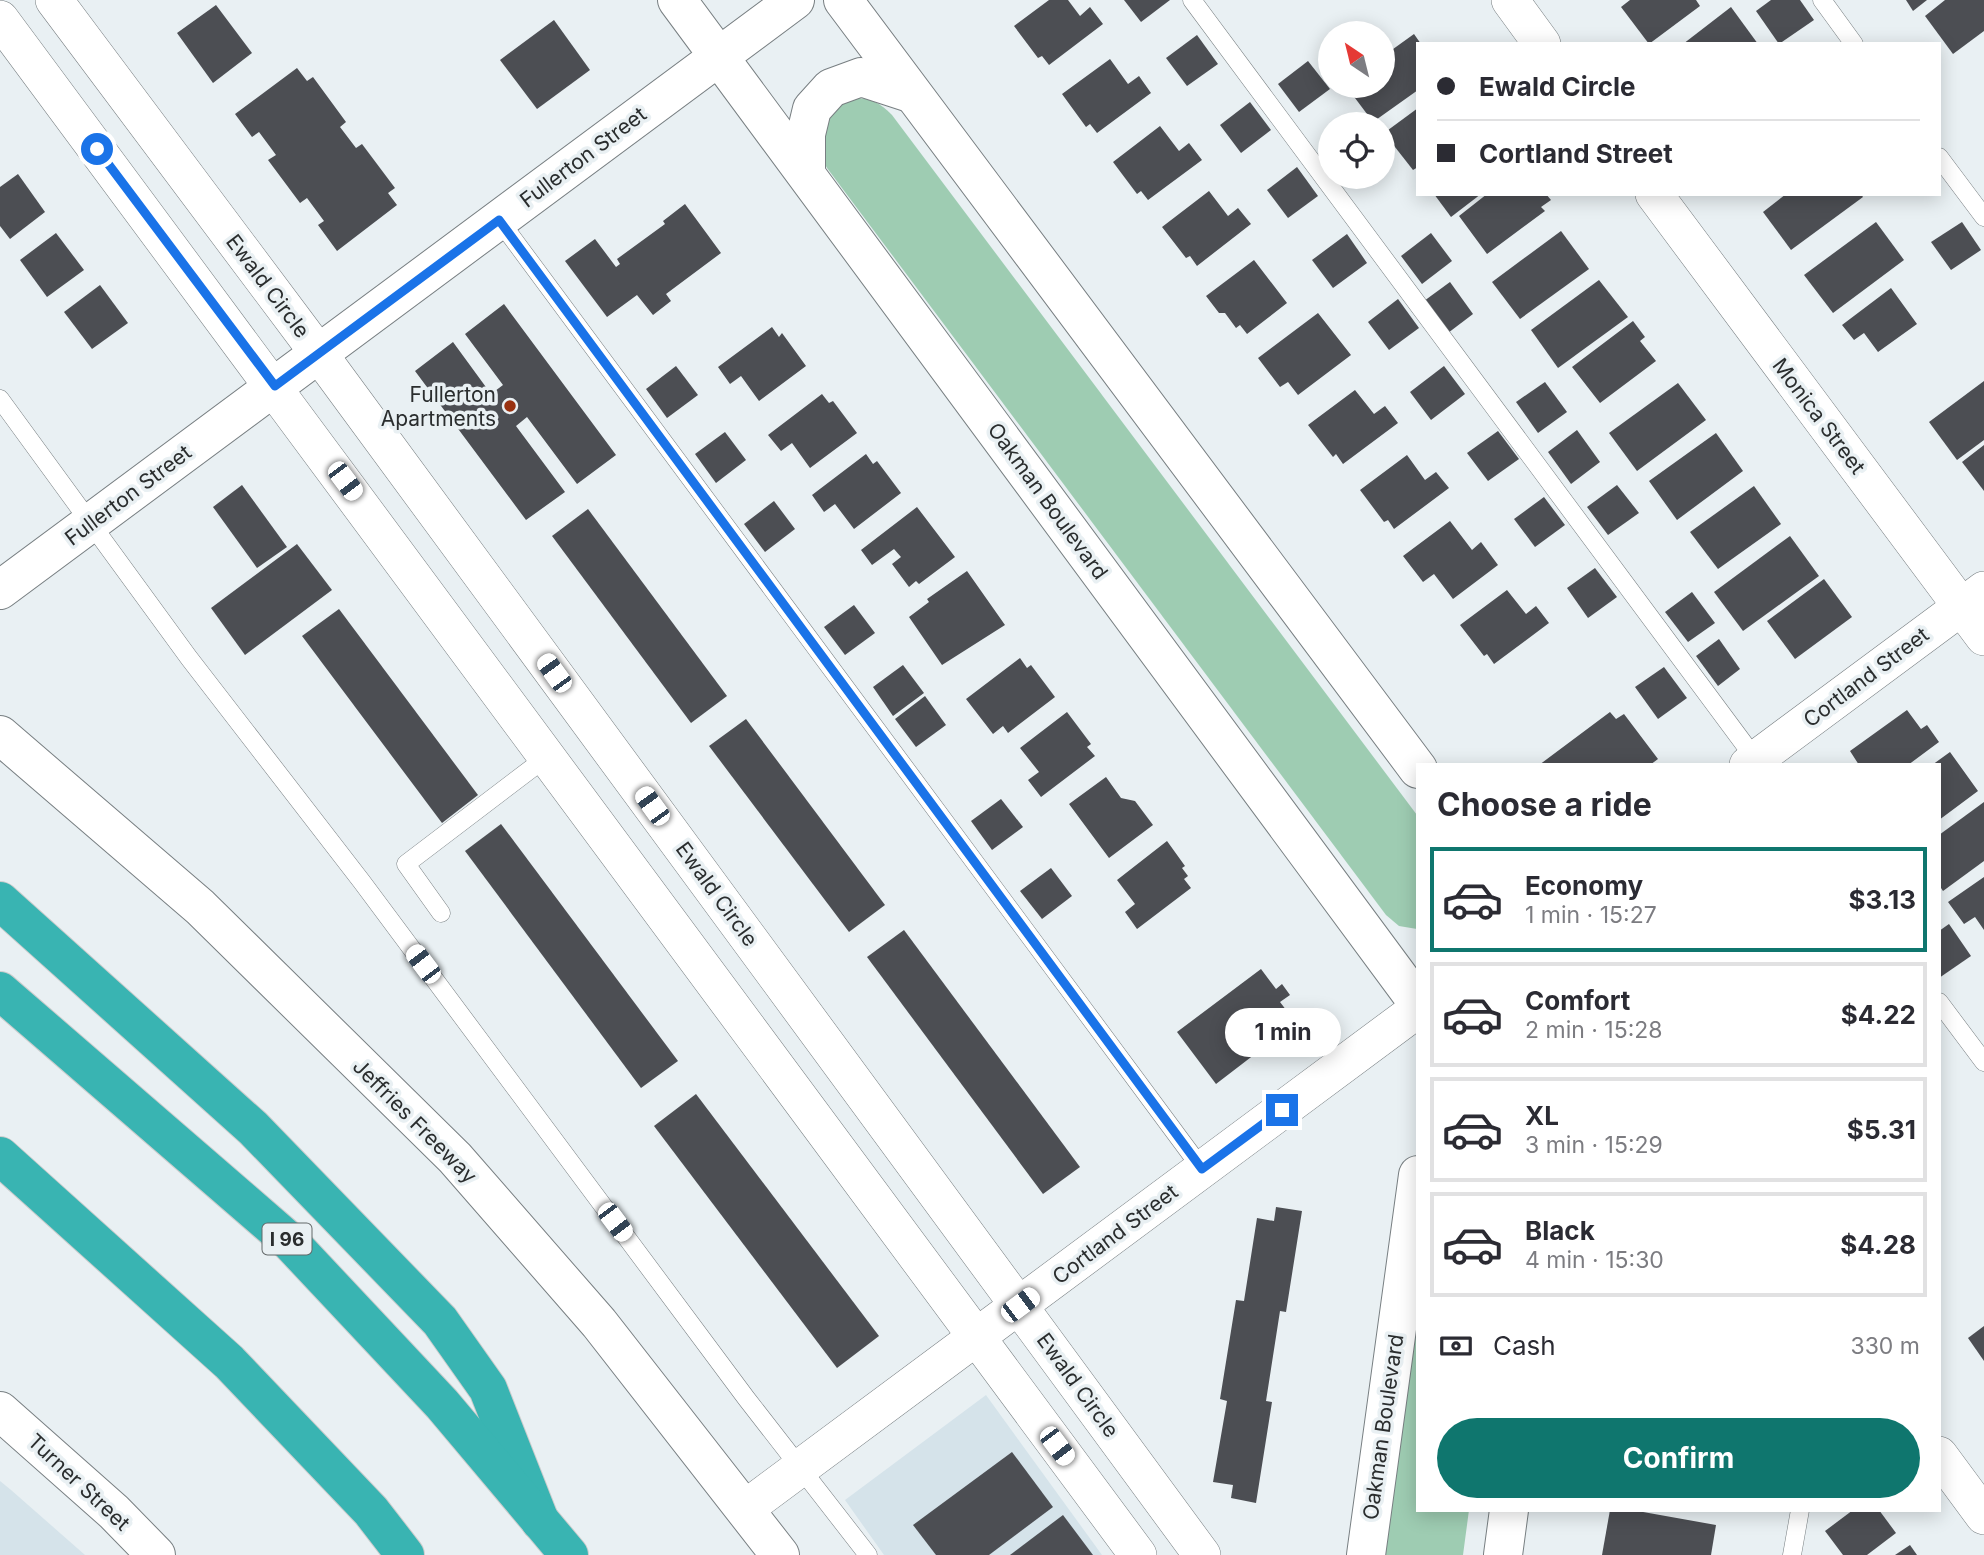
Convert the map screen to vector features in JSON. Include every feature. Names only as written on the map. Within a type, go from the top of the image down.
[{"type":"highway","points":[[0,901],[253,1128],[440,1321],[488,1389],[540,1521]]},
{"type":"highway","name":"I 96","points":[[0,991],[289,1241],[442,1404],[569,1555]]},
{"type":"highway","points":[[0,1156],[229,1362],[371,1511],[405,1555]]},
{"type":"street","name":"Ewald Circle","points":[[54,0],[319,354],[1202,1555]]},
{"type":"street","name":"Oakman Boulevard","points":[[677,0],[1416,1000]]},
{"type":"street","name":"Fullerton Street","points":[[0,590],[795,0]]},
{"type":"street","points":[[843,0],[1416,766]]},
{"type":"street","points":[[1510,0],[1541,42]]},
{"type":"street","points":[[0,19],[275,386],[1138,1555]]},
{"type":"street","points":[[806,172],[806,134],[812,109],[831,88],[861,77],[910,93]]},
{"type":"street","name":"Monica Street","points":[[1656,196],[1973,598],[1984,637]]},
{"type":"street","name":"Cortland Street","points":[[1754,763],[1973,598]]},
{"type":"street","name":"Jeffries Freeway","points":[[0,735],[200,907],[455,1158],[599,1323],[746,1508],[780,1555]]},
{"type":"street","name":"Cortland Street","points":[[746,1508],[1416,1010]]},
{"type":"street","name":"Oakman Boulevard","points":[[1366,1555],[1416,1190]]},
{"type":"street","name":"Turner Street","points":[[0,1411],[114,1512],[156,1555]]},
{"type":"street","points":[[1941,1458],[1984,1516]]},
{"type":"street","points":[[1503,1555],[1509,1512]]},
{"type":"lane","points":[[1192,0],[1754,763]]},
{"type":"lane","points":[[1822,0],[1853,42]]},
{"type":"lane","points":[[1941,160],[1984,217]]},
{"type":"lane","points":[[499,220],[1202,1169]]},
{"type":"lane","points":[[0,399],[189,658],[370,893],[746,1398],[869,1555]]},
{"type":"lane","points":[[441,913],[406,864],[548,757]]},
{"type":"lane","points":[[1941,1005],[1984,1062]]},
{"type":"lane","points":[[1792,1555],[1800,1512]]},
{"type":"shaded area","points":[[986,1395],[1102,1555],[884,1555],[845,1500]]},
{"type":"shaded area","points":[[0,1481],[11,1490],[85,1555],[0,1555]]},
{"type":"green space","points":[[854,98],[875,102],[892,115],[1416,814],[1416,929],[1399,926],[1386,915],[827,168],[819,154],[831,110]]},
{"type":"green space","points":[[1416,1313],[1416,1512],[1469,1512],[1463,1555],[1380,1555]]},
{"type":"building","points":[[1049,0],[1068,0],[1080,16],[1090,7],[1103,24],[1049,65],[1042,56],[1038,58],[1014,26]]},
{"type":"building","points":[[1124,0],[1170,0],[1141,22]]},
{"type":"building","points":[[1630,0],[1696,0],[1700,6],[1652,42],[1647,42],[1621,7]]},
{"type":"building","points":[[1771,0],[1800,0],[1814,20],[1782,42],[1778,42],[1756,11]]},
{"type":"building","points":[[1906,0],[1927,0],[1913,11]]},
{"type":"building","points":[[1945,0],[1984,0],[1984,31],[1953,54],[1925,16]]},
{"type":"building","points":[[216,5],[252,53],[213,83],[177,33]]},
{"type":"building","points":[[1731,7],[1757,42],[1686,42]]},
{"type":"building","points":[[554,20],[590,70],[537,109],[500,60]]},
{"type":"building","points":[[1414,34],[1420,42],[1416,42],[1416,91],[1387,112],[1366,112],[1355,98],[1395,98],[1395,48]]},
{"type":"building","points":[[1197,35],[1218,64],[1187,86],[1166,58]]},
{"type":"building","points":[[1110,59],[1128,84],[1139,76],[1151,93],[1097,133],[1090,124],[1086,127],[1062,94]]},
{"type":"building","points":[[1308,61],[1318,74],[1318,98],[1299,112],[1278,84]]},
{"type":"building","points":[[297,68],[307,81],[313,77],[346,122],[340,127],[356,148],[362,144],[395,188],[388,193],[397,205],[337,251],[318,225],[324,221],[307,198],[300,203],[268,160],[276,155],[259,132],[252,137],[235,114]]},
{"type":"building","points":[[1250,102],[1271,130],[1241,153],[1220,125]]},
{"type":"building","points":[[1416,109],[1416,168],[1413,170],[1395,147],[1395,125]]},
{"type":"building","points":[[1160,126],[1179,151],[1189,143],[1202,160],[1148,200],[1141,191],[1137,194],[1113,162]]},
{"type":"building","points":[[1297,167],[1318,196],[1288,218],[1267,190]]},
{"type":"building","points":[[18,174],[45,212],[10,239],[0,226],[0,187]]},
{"type":"building","points":[[1209,191],[1228,216],[1238,208],[1251,224],[1197,266],[1190,256],[1186,258],[1162,227]]},
{"type":"building","points":[[1435,196],[1478,196],[1451,217]]},
{"type":"building","points":[[1484,196],[1548,196],[1551,200],[1541,207],[1545,211],[1487,254],[1459,216]]},
{"type":"building","points":[[1783,196],[1863,197],[1791,250],[1763,212]]},
{"type":"building","points":[[685,204],[721,253],[666,294],[671,301],[653,315],[637,295],[607,317],[565,261],[595,239],[616,267],[620,264],[617,259],[665,224],[663,221]]},
{"type":"building","points":[[1876,222],[1904,260],[1833,313],[1804,275]]},
{"type":"building","points":[[1962,222],[1981,250],[1951,270],[1931,242]]},
{"type":"building","points":[[1561,231],[1589,269],[1520,319],[1492,282]]},
{"type":"building","points":[[56,233],[84,270],[47,297],[20,260]]},
{"type":"building","points":[[1431,233],[1452,261],[1422,284],[1401,256]]},
{"type":"building","points":[[1347,234],[1367,263],[1333,288],[1312,260]]},
{"type":"building","points":[[1254,260],[1287,303],[1247,334],[1240,325],[1236,328],[1225,313],[1219,313],[1206,296]]},
{"type":"building","points":[[1599,280],[1628,317],[1558,368],[1531,330]]},
{"type":"building","points":[[1450,282],[1473,314],[1448,333],[1424,301]]},
{"type":"building","points":[[100,285],[128,323],[92,349],[64,312]]},
{"type":"building","points":[[1891,288],[1917,324],[1878,352],[1864,333],[1854,340],[1842,325]]},
{"type":"building","points":[[1398,299],[1419,328],[1389,350],[1368,322]]},
{"type":"building","name":"Fullerton Apartments","points":[[504,304],[616,455],[577,484],[527,417],[516,426],[565,492],[526,520],[415,371],[453,342],[491,394],[503,385],[465,334]]},
{"type":"building","points":[[1318,313],[1351,355],[1298,395],[1288,382],[1280,387],[1258,358]]},
{"type":"building","points":[[1633,321],[1645,337],[1640,341],[1656,361],[1600,403],[1572,367]]},
{"type":"building","points":[[772,327],[779,337],[782,333],[806,366],[759,401],[741,376],[730,384],[718,367]]},
{"type":"building","points":[[676,366],[698,395],[667,418],[646,389]]},
{"type":"building","points":[[1444,366],[1465,394],[1431,420],[1410,392]]},
{"type":"building","points":[[1984,381],[1984,440],[1957,460],[1929,422]]},
{"type":"building","points":[[1545,382],[1567,412],[1538,433],[1516,402]]},
{"type":"building","points":[[1678,383],[1706,420],[1637,471],[1609,433]]},
{"type":"building","points":[[1355,390],[1374,414],[1385,406],[1398,423],[1343,464],[1336,454],[1333,457],[1308,425]]},
{"type":"building","points":[[822,394],[829,403],[833,401],[857,433],[810,468],[792,443],[781,451],[768,435]]},
{"type":"building","points":[[1577,430],[1600,462],[1571,484],[1548,452]]},
{"type":"building","points":[[1498,431],[1519,459],[1488,481],[1467,453]]},
{"type":"building","points":[[725,432],[746,460],[716,483],[695,454]]},
{"type":"building","points":[[1716,433],[1743,471],[1677,520],[1649,481]]},
{"type":"building","points":[[1984,445],[1984,491],[1962,462]]},
{"type":"building","points":[[866,454],[873,464],[877,461],[901,493],[854,529],[835,504],[824,512],[812,495]]},
{"type":"building","points":[[1407,455],[1425,480],[1436,472],[1449,488],[1394,529],[1388,520],[1384,522],[1360,490]]},
{"type":"building","points":[[242,485],[287,547],[257,568],[213,507]]},
{"type":"building","points":[[1617,485],[1639,513],[1608,535],[1587,507]]},
{"type":"building","points":[[1754,486],[1781,524],[1718,569],[1690,532]]},
{"type":"building","points":[[1544,497],[1565,525],[1535,547],[1514,519]]},
{"type":"building","points":[[774,501],[795,529],[765,552],[744,524]]},
{"type":"building","points":[[917,507],[955,557],[919,584],[916,581],[909,587],[892,564],[901,557],[894,549],[872,565],[861,550]]},
{"type":"building","points":[[588,509],[727,696],[691,723],[552,536]]},
{"type":"building","points":[[1450,521],[1472,550],[1481,542],[1498,565],[1453,599],[1434,574],[1423,582],[1403,556]]},
{"type":"building","points":[[1790,536],[1819,576],[1743,631],[1714,592]]},
{"type":"building","points":[[297,544],[332,590],[245,655],[211,608]]},
{"type":"building","points":[[1595,568],[1617,597],[1588,618],[1567,588]]},
{"type":"building","points":[[967,571],[1005,625],[942,665],[909,617],[929,602],[927,599]]},
{"type":"building","points":[[1824,579],[1852,617],[1795,659],[1767,621]]},
{"type":"building","points":[[1507,590],[1526,614],[1536,606],[1549,623],[1494,664],[1487,654],[1484,656],[1460,625]]},
{"type":"building","points":[[1692,592],[1715,623],[1688,642],[1665,612]]},
{"type":"building","points":[[854,605],[875,633],[845,655],[824,627]]},
{"type":"building","points":[[339,609],[478,795],[442,823],[302,636]]},
{"type":"building","points":[[1719,639],[1740,669],[1718,686],[1696,656]]},
{"type":"building","points":[[1020,658],[1027,668],[1031,665],[1055,697],[1008,733],[1003,726],[993,734],[966,699]]},
{"type":"building","points":[[903,665],[924,693],[893,716],[873,687]]},
{"type":"building","points":[[1664,667],[1687,698],[1658,719],[1635,687]]},
{"type":"building","points":[[925,696],[946,725],[916,747],[895,719]]},
{"type":"building","points":[[1907,710],[1921,729],[1927,725],[1939,742],[1911,763],[1858,763],[1850,751]]},
{"type":"building","points":[[1067,712],[1091,744],[1087,747],[1095,756],[1041,797],[1028,780],[1039,772],[1020,748]]},
{"type":"building","points":[[1610,712],[1616,719],[1624,714],[1658,759],[1653,763],[1542,763]]},
{"type":"building","points":[[746,719],[885,905],[849,932],[709,746]]},
{"type":"building","points":[[1950,752],[1978,791],[1941,819],[1941,763],[1935,763]]},
{"type":"building","points":[[1106,777],[1121,798],[1135,801],[1153,825],[1109,858],[1069,804]]},
{"type":"building","points":[[1001,799],[1023,827],[992,850],[971,821]]},
{"type":"building","points":[[1984,802],[1984,861],[1943,891],[1941,888],[1941,834]]},
{"type":"building","points":[[501,824],[678,1061],[641,1088],[465,851]]},
{"type":"building","points":[[1167,841],[1185,866],[1182,868],[1188,876],[1184,879],[1191,888],[1137,929],[1125,912],[1135,904],[1117,880]]},
{"type":"building","points":[[1051,868],[1072,896],[1042,919],[1020,891]]},
{"type":"building","points":[[1984,877],[1984,930],[1975,917],[1964,924],[1948,902]]},
{"type":"building","points":[[1949,924],[1971,956],[1941,977],[1941,930]]},
{"type":"building","points":[[904,930],[1080,1167],[1043,1194],[867,957]]},
{"type":"building","points":[[1261,969],[1276,989],[1282,984],[1290,995],[1280,1002],[1293,1019],[1287,1038],[1263,1056],[1259,1051],[1216,1084],[1177,1032]]},
{"type":"building","points":[[696,1094],[879,1336],[837,1368],[654,1126]]},
{"type":"building","points":[[1276,1207],[1302,1211],[1286,1312],[1280,1311],[1266,1401],[1272,1402],[1256,1503],[1231,1498],[1233,1485],[1213,1482],[1227,1401],[1220,1399],[1236,1300],[1244,1301],[1257,1218],[1274,1221]]},
{"type":"building","points":[[1984,1326],[1984,1361],[1968,1338]]},
{"type":"building","points":[[1012,1452],[1053,1507],[989,1555],[936,1555],[913,1525]]},
{"type":"building","points":[[1610,1512],[1643,1512],[1716,1525],[1711,1555],[1602,1555]]},
{"type":"building","points":[[1850,1512],[1880,1512],[1896,1533],[1867,1555],[1843,1555],[1825,1531]]},
{"type":"building","points":[[1063,1515],[1093,1555],[1010,1555]]},
{"type":"building","points":[[1910,1545],[1917,1555],[1895,1555]]},
{"type":"place","name":"Fullerton Apartments","points":[[510,406]]},
{"type":"route","points":[[97,149],[275,386],[499,220],[1202,1169],[1282,1110]]}]
